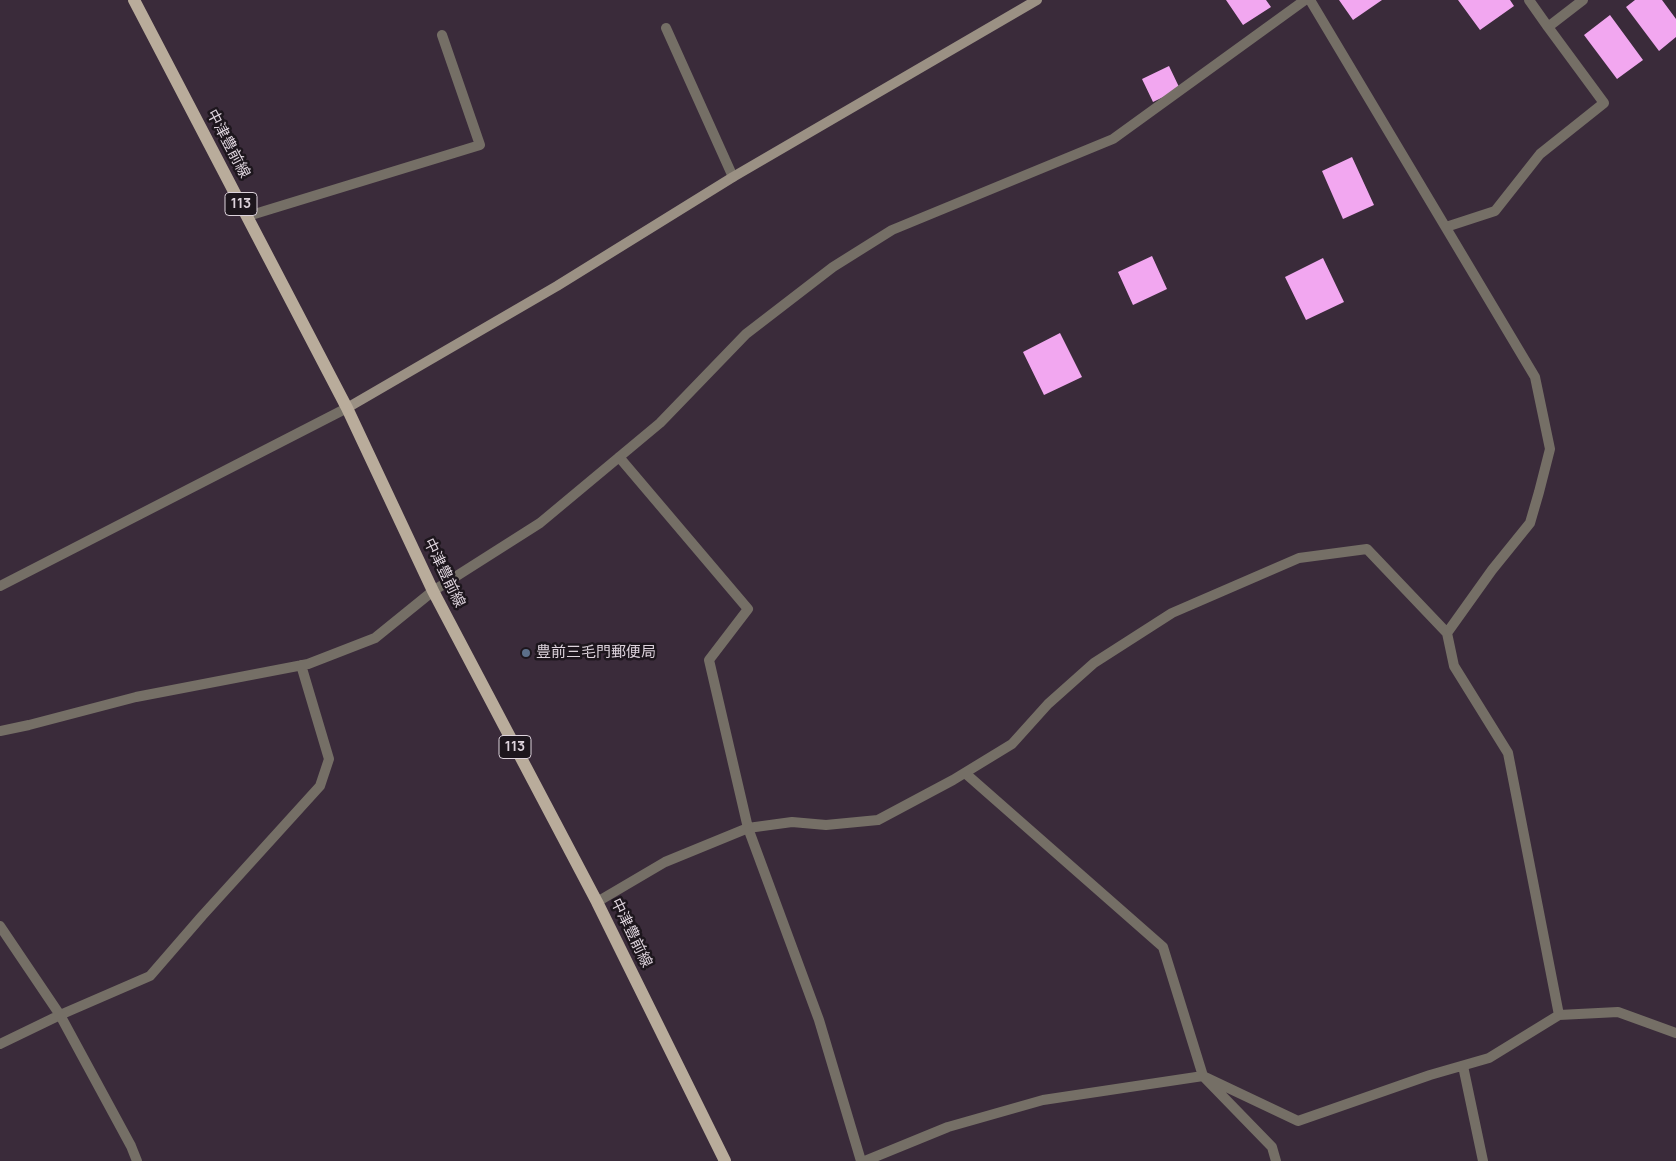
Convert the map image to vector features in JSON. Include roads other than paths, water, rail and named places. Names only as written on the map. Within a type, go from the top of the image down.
[{"type":"main road","name":"中津豊前線","points":[[134,0],[347,408],[434,591],[598,902],[725,1161]]},
{"type":"street","points":[[0,586],[347,408],[557,286],[733,177],[1037,0]]},
{"type":"street","points":[[0,731],[136,697],[301,665],[375,638],[434,591],[540,523],[660,422],[746,334],[833,267],[892,230],[1112,139],[1305,0]]},
{"type":"street","points":[[1310,0],[1535,377],[1550,449],[1540,492],[1530,523],[1492,570],[1447,633]]},
{"type":"street","points":[[1446,227],[1495,212],[1540,154],[1604,103],[1529,0]]},
{"type":"street","points":[[1548,27],[1582,0]]},
{"type":"street","points":[[666,28],[733,177]]},
{"type":"street","points":[[248,216],[480,145],[442,35]]},
{"type":"street","points":[[619,457],[748,608],[709,660],[748,828],[819,1020],[861,1161]]},
{"type":"street","points":[[598,902],[665,862],[748,828],[792,822],[826,825],[878,820],[965,773],[1012,744],[1048,704],[1094,662],[1172,613],[1299,558],[1367,549],[1447,633],[1454,666],[1508,754],[1559,1015]]},
{"type":"street","points":[[0,1044],[60,1015],[150,976],[320,786],[329,759],[301,665]]},
{"type":"street","points":[[965,773],[1163,947],[1203,1076],[1272,1147],[1276,1161]]},
{"type":"street","points":[[0,926],[60,1015],[131,1146],[137,1161]]},
{"type":"street","points":[[865,1161],[948,1127],[1043,1100],[1203,1076],[1298,1121],[1430,1075],[1489,1058],[1559,1015],[1618,1012],[1676,1033]]},
{"type":"street","points":[[1463,1066],[1483,1161]]},
{"type":"place","name":"豊前三毛門郵便局","points":[[526,653]]}]
